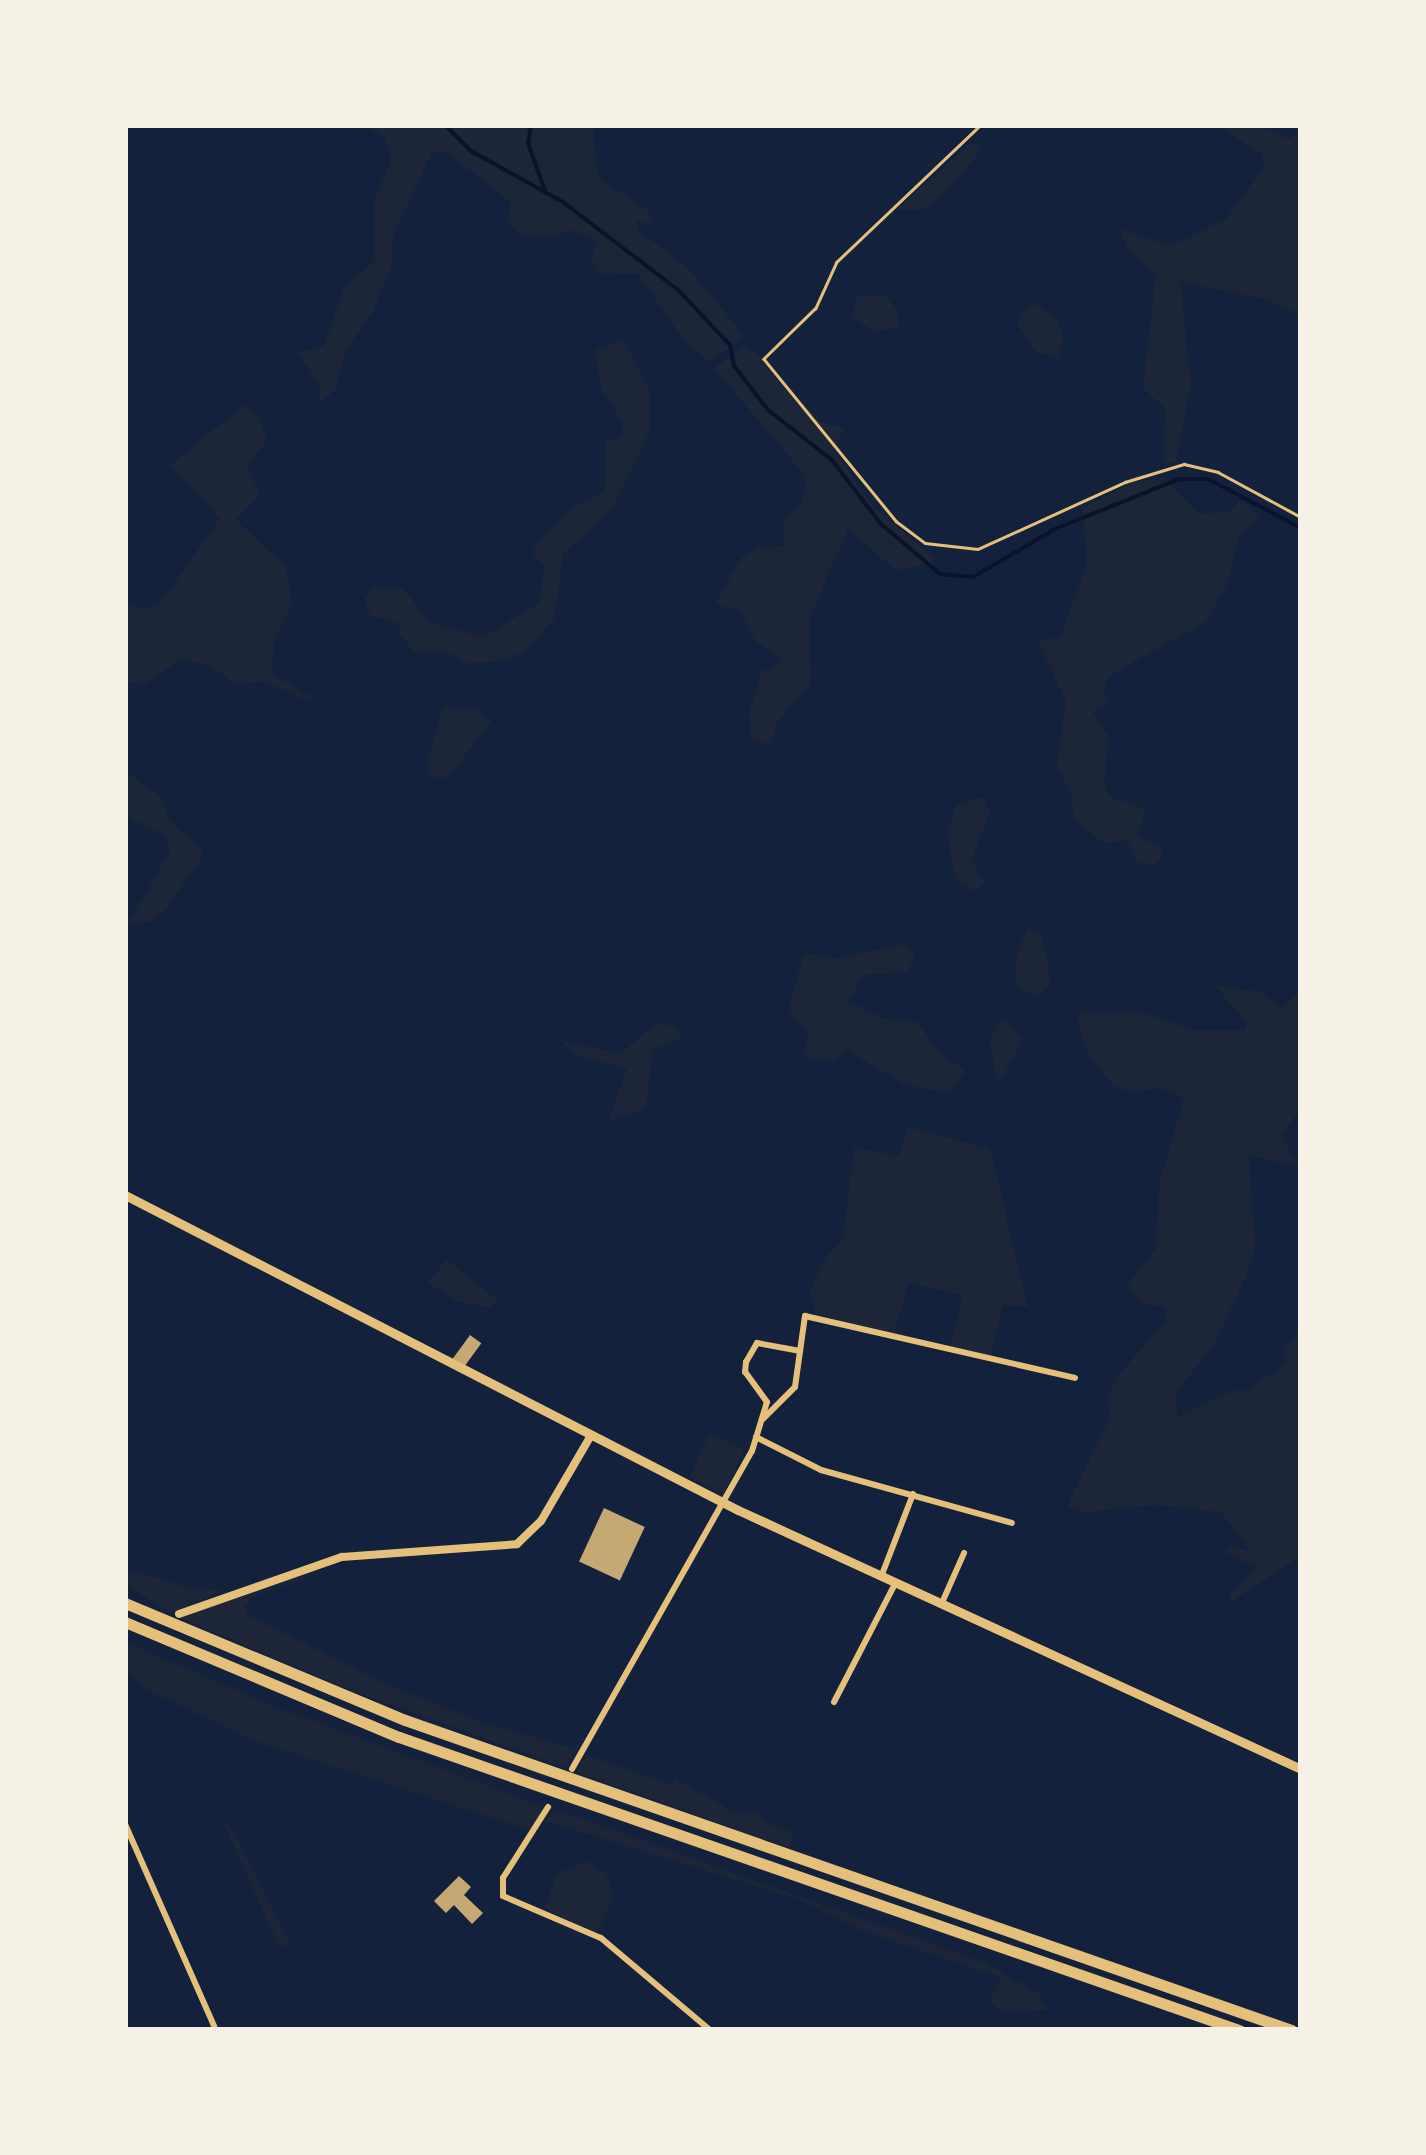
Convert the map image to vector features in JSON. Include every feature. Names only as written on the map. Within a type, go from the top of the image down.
[{"type":"highway","points":[[125,1603],[405,1720],[1291,2030]]},
{"type":"highway","points":[[125,1622],[399,1737],[1240,2030]]},
{"type":"main road","points":[[125,1195],[725,1504],[1301,1769]]},
{"type":"street","points":[[762,1420],[795,1387],[806,1316],[1074,1378]]},
{"type":"street","points":[[572,1769],[725,1504],[756,1437],[767,1402],[746,1372],[746,1362],[764,1342],[800,1350]]},
{"type":"street","points":[[179,1614],[342,1557],[517,1544],[541,1521],[590,1437]]},
{"type":"street","points":[[756,1437],[821,1470],[1012,1523]]},
{"type":"street","points":[[880,1577],[913,1494]]},
{"type":"street","points":[[941,1605],[964,1553]]},
{"type":"street","points":[[834,1702],[895,1584]]},
{"type":"street","points":[[548,1807],[508,1868],[503,1896],[601,1938],[710,2030]]},
{"type":"street","points":[[125,1824],[216,2030]]},
{"type":"path","points":[[982,125],[837,262],[816,308],[764,358],[896,521],[925,543],[978,550],[1125,482],[1184,464],[1218,472],[1301,517]]},
{"type":"shaded area","points":[[363,125],[593,125],[598,178],[646,209],[655,226],[637,220],[637,229],[689,269],[745,337],[709,361],[686,343],[638,274],[597,273],[591,262],[597,242],[569,229],[552,237],[520,235],[508,221],[511,202],[445,151],[432,152],[393,236],[391,267],[373,311],[344,353],[335,390],[320,403],[319,383],[297,352],[324,346],[344,287],[375,260],[375,195],[392,160],[385,137]]},
{"type":"shaded area","points":[[1215,125],[1257,125],[1289,139],[1301,129],[1301,315],[1263,299],[1180,282],[1191,384],[1176,462],[1164,463],[1165,408],[1143,388],[1156,275],[1128,249],[1119,229],[1172,246],[1226,219],[1265,166],[1261,153]]},
{"type":"shaded area","points":[[970,143],[985,145],[943,196],[921,210],[896,210]]},
{"type":"shaded area","points":[[885,295],[898,311],[899,327],[875,332],[852,317],[857,296]]},
{"type":"shaded area","points":[[1035,304],[1057,318],[1063,336],[1059,359],[1036,352],[1018,325],[1017,315]]},
{"type":"shaded area","points":[[623,340],[649,388],[649,432],[612,509],[563,554],[554,619],[529,648],[505,661],[465,663],[448,653],[415,652],[398,633],[400,624],[370,615],[364,600],[373,587],[404,589],[429,622],[483,637],[539,603],[545,566],[533,555],[536,544],[574,507],[605,491],[605,442],[618,438],[624,424],[602,390],[594,350]]},
{"type":"shaded area","points":[[744,346],[767,360],[820,422],[845,428],[833,449],[873,506],[933,557],[933,563],[896,570],[848,529],[809,619],[811,684],[777,722],[772,745],[751,740],[749,712],[762,672],[782,661],[757,642],[740,611],[715,604],[742,557],[760,547],[784,546],[783,522],[802,503],[806,477],[714,368]]},
{"type":"shaded area","points":[[244,405],[259,417],[267,440],[247,465],[260,495],[235,519],[285,566],[292,603],[274,642],[271,673],[315,699],[309,701],[264,682],[235,684],[210,665],[180,660],[146,684],[125,682],[125,601],[143,610],[161,602],[220,518],[169,466]]},
{"type":"shaded area","points":[[1164,479],[1199,514],[1228,512],[1241,500],[1260,517],[1238,537],[1229,581],[1206,622],[1110,675],[1104,690],[1109,703],[1092,711],[1109,737],[1104,783],[1110,797],[1146,809],[1137,836],[1159,846],[1163,854],[1154,866],[1137,862],[1127,840],[1104,843],[1074,819],[1071,792],[1057,767],[1066,701],[1038,642],[1060,637],[1087,566],[1083,508],[1136,481]]},
{"type":"shaded area","points":[[443,708],[477,709],[492,720],[451,774],[440,779],[428,775],[427,762]]},
{"type":"shaded area","points":[[125,771],[161,797],[170,821],[201,848],[202,858],[165,910],[152,921],[127,925],[170,851],[167,837],[125,815]]},
{"type":"shaded area","points":[[983,797],[990,811],[971,861],[985,882],[976,891],[956,881],[947,832],[956,805]]},
{"type":"shaded area","points":[[1028,929],[1042,935],[1051,983],[1037,997],[1016,985],[1017,952]]},
{"type":"shaded area","points":[[905,944],[915,953],[908,973],[865,974],[848,1001],[882,1018],[918,1022],[936,1050],[966,1071],[950,1093],[905,1085],[845,1049],[836,1060],[808,1059],[803,1053],[808,1036],[789,1010],[804,953],[837,958]]},
{"type":"shaded area","points":[[1214,985],[1260,992],[1283,1008],[1301,988],[1301,1106],[1282,1137],[1300,1167],[1249,1155],[1255,1247],[1247,1274],[1214,1345],[1176,1392],[1177,1417],[1232,1391],[1245,1391],[1285,1364],[1284,1347],[1301,1329],[1301,1556],[1229,1603],[1232,1591],[1257,1567],[1225,1553],[1230,1544],[1252,1553],[1221,1512],[1155,1505],[1085,1512],[1067,1506],[1109,1419],[1108,1395],[1117,1377],[1164,1323],[1166,1309],[1140,1302],[1127,1286],[1155,1250],[1160,1181],[1184,1099],[1159,1087],[1135,1093],[1113,1086],[1086,1050],[1077,1013],[1139,1012],[1195,1030],[1246,1030],[1247,1022]]},
{"type":"shaded area","points":[[1007,1020],[1023,1041],[998,1084],[990,1043],[997,1022]]},
{"type":"shaded area","points":[[657,1023],[674,1026],[683,1038],[653,1049],[646,1108],[608,1122],[627,1069],[578,1056],[559,1040],[620,1054]]},
{"type":"shaded area","points":[[908,1127],[990,1149],[1028,1307],[1002,1305],[991,1357],[951,1347],[962,1295],[908,1283],[894,1335],[816,1314],[810,1291],[826,1257],[843,1239],[854,1147],[899,1156]]},
{"type":"shaded area","points":[[447,1260],[498,1300],[491,1308],[456,1301],[427,1283]]},
{"type":"shaded area","points":[[710,1433],[744,1449],[724,1493],[689,1477]]},
{"type":"shaded area","points":[[353,1561],[256,1595],[244,1606],[247,1615],[386,1684],[485,1723],[571,1748],[583,1741],[567,1768],[350,1690],[178,1617]]},
{"type":"shaded area","points":[[125,1569],[190,1588],[225,1590],[171,1612],[125,1585]]},
{"type":"shaded area","points":[[125,1642],[271,1705],[547,1808],[530,1830],[252,1740],[145,1689],[125,1671]]},
{"type":"shaded area","points":[[586,1755],[672,1785],[676,1779],[734,1812],[759,1813],[764,1822],[794,1833],[789,1848],[576,1772]]},
{"type":"shaded area","points":[[555,1809],[983,1962],[1038,1993],[1049,2010],[1001,2012],[990,2000],[1002,1978],[861,1930],[801,1900],[545,1821]]},
{"type":"shaded area","points":[[223,1822],[234,1830],[290,1944],[280,1948]]},
{"type":"shaded area","points":[[586,1861],[606,1873],[614,1895],[597,1933],[544,1908],[557,1874]]},
{"type":"building","points":[[470,1335],[481,1343],[464,1367],[452,1359]]},
{"type":"building","points":[[604,1508],[645,1527],[620,1580],[579,1561]]},
{"type":"building","points":[[459,1876],[471,1887],[464,1895],[483,1913],[472,1924],[454,1905],[446,1913],[434,1901]]},
{"type":"waterway","points":[[445,125],[471,151],[563,202],[678,290],[730,345],[734,366],[768,410],[832,460],[881,524],[940,574],[973,577],[1055,529],[1179,479],[1208,479],[1301,528]]},
{"type":"waterway","points":[[531,125],[528,143],[545,191]]}]
